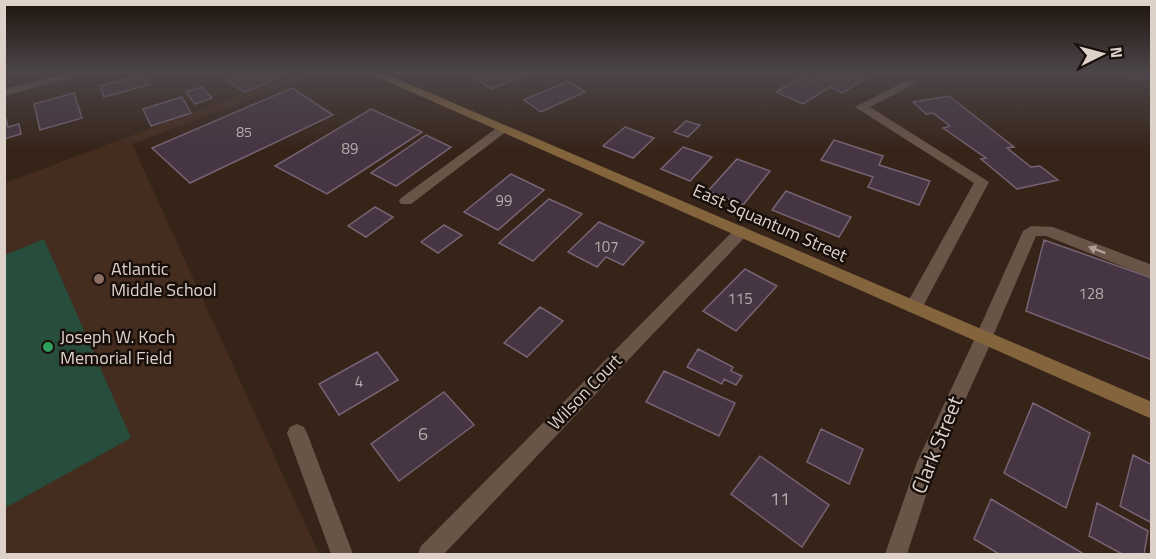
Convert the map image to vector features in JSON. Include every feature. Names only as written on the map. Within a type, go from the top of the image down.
[{"type":"main road","name":"East Squantum Street","points":[[433,98],[1152,411]]},
{"type":"street","points":[[879,98],[861,107],[982,182],[914,307]]},
{"type":"street","points":[[406,201],[502,128]]},
{"type":"street","name":"Wilson Court","points":[[429,555],[742,231]]},
{"type":"street","name":"Clark Street","points":[[896,555],[927,462],[1031,231],[1048,231],[1152,272]]},
{"type":"street","points":[[297,433],[342,555]]},
{"type":"shaded area","name":"Atlantic Middle School","points":[[231,98],[254,98],[132,144],[319,554],[5,554],[5,183]]},
{"type":"green space","name":"Joseph W. Koch Memorial Field","points":[[44,239],[131,438],[5,508],[5,255]]},
{"type":"building","points":[[56,98],[76,98],[82,118],[40,130],[34,104]]},
{"type":"building","points":[[183,98],[191,113],[151,126],[143,109]]},
{"type":"building","points":[[191,98],[212,98],[195,104]]},
{"type":"building","points":[[268,98],[307,98],[333,115],[190,183],[152,148]]},
{"type":"building","points":[[528,98],[572,98],[541,112],[524,100]]},
{"type":"building","points":[[790,98],[812,98],[803,104]]},
{"type":"building","points":[[952,98],[1014,147],[1007,148],[1031,167],[1040,166],[1058,180],[1017,189],[981,159],[986,158],[943,128],[950,126],[933,113],[926,114],[913,102]]},
{"type":"building","points":[[371,109],[422,132],[327,194],[275,166]]},
{"type":"building","points":[[4,111],[8,127],[19,124],[21,134],[4,139]]},
{"type":"building","points":[[686,121],[700,125],[688,137],[674,132]]},
{"type":"building","points":[[625,127],[654,138],[633,158],[603,146]]},
{"type":"building","points":[[426,135],[451,147],[396,186],[371,173]]},
{"type":"building","points":[[834,140],[883,156],[879,165],[930,181],[919,205],[868,187],[873,177],[821,160]]},
{"type":"building","points":[[683,147],[712,157],[690,181],[661,169]]},
{"type":"building","points":[[737,159],[770,171],[743,205],[708,191]]},
{"type":"building","points":[[511,174],[544,190],[498,230],[464,212]]},
{"type":"building","points":[[786,191],[851,217],[839,237],[772,210]]},
{"type":"building","points":[[549,199],[582,214],[533,261],[499,243]]},
{"type":"building","points":[[375,207],[393,217],[366,237],[348,226]]},
{"type":"building","points":[[599,222],[644,242],[623,265],[606,257],[597,267],[568,252]]},
{"type":"building","points":[[444,225],[462,235],[438,253],[421,242]]},
{"type":"building","points":[[1044,240],[1152,278],[1152,360],[1026,311]]},
{"type":"building","points":[[745,269],[777,286],[736,331],[703,311]]},
{"type":"building","points":[[540,307],[563,321],[527,357],[504,343]]},
{"type":"building","points":[[698,349],[733,367],[731,371],[742,376],[736,385],[724,379],[722,384],[687,367]]},
{"type":"building","points":[[377,352],[398,380],[339,415],[319,384]]},
{"type":"building","points":[[664,371],[735,403],[719,436],[646,402]]},
{"type":"building","points":[[444,392],[474,425],[399,481],[371,444]]},
{"type":"building","points":[[1033,403],[1090,433],[1066,508],[1004,473]]},
{"type":"building","points":[[821,429],[863,449],[849,484],[807,462]]},
{"type":"building","points":[[1133,455],[1152,465],[1152,523],[1120,506]]},
{"type":"building","points":[[760,456],[829,505],[802,547],[731,494]]},
{"type":"building","points":[[991,499],[1084,554],[999,554],[974,539]]},
{"type":"building","points":[[1097,503],[1148,531],[1144,554],[1122,554],[1089,536]]},
{"type":"place","name":"Atlantic Middle School","points":[[99,279]]},
{"type":"place","name":"Joseph W. Koch Memorial Field","points":[[48,347]]}]
